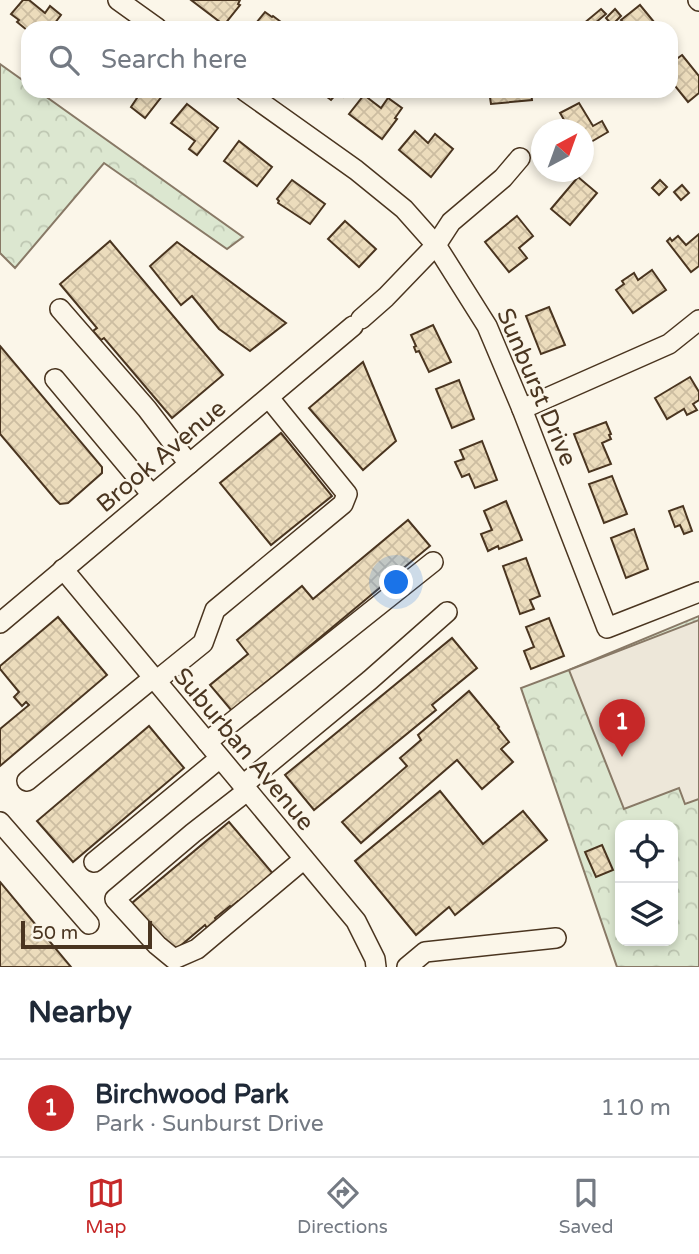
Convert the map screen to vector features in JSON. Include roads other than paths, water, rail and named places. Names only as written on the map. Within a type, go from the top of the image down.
[{"type":"street","points":[[118,0],[148,21]]},
{"type":"street","name":"Sunburst Drive","points":[[255,98],[356,170],[404,209],[436,245],[487,326],[607,628],[699,592]]},
{"type":"street","name":"Brook Avenue","points":[[0,623],[357,323],[436,245],[452,222],[503,178],[520,158]]},
{"type":"street","points":[[60,309],[147,408],[189,464]]},
{"type":"street","points":[[522,409],[669,344],[699,320]]},
{"type":"street","points":[[55,379],[152,495]]},
{"type":"street","points":[[27,781],[203,643],[215,610],[343,504],[347,494],[269,398]]},
{"type":"street","points":[[207,743],[433,562]]},
{"type":"street","name":"Suburban Avenue","points":[[62,569],[356,921],[375,959],[376,967]]},
{"type":"street","points":[[304,859],[197,949],[174,959],[157,945],[116,899],[447,612]]},
{"type":"street","points":[[94,862],[220,758]]},
{"type":"street","points":[[0,822],[89,924]]},
{"type":"street","points":[[407,967],[425,952],[556,938]]},
{"type":"place","name":"Birchwood Park","points":[[622,757]]}]
